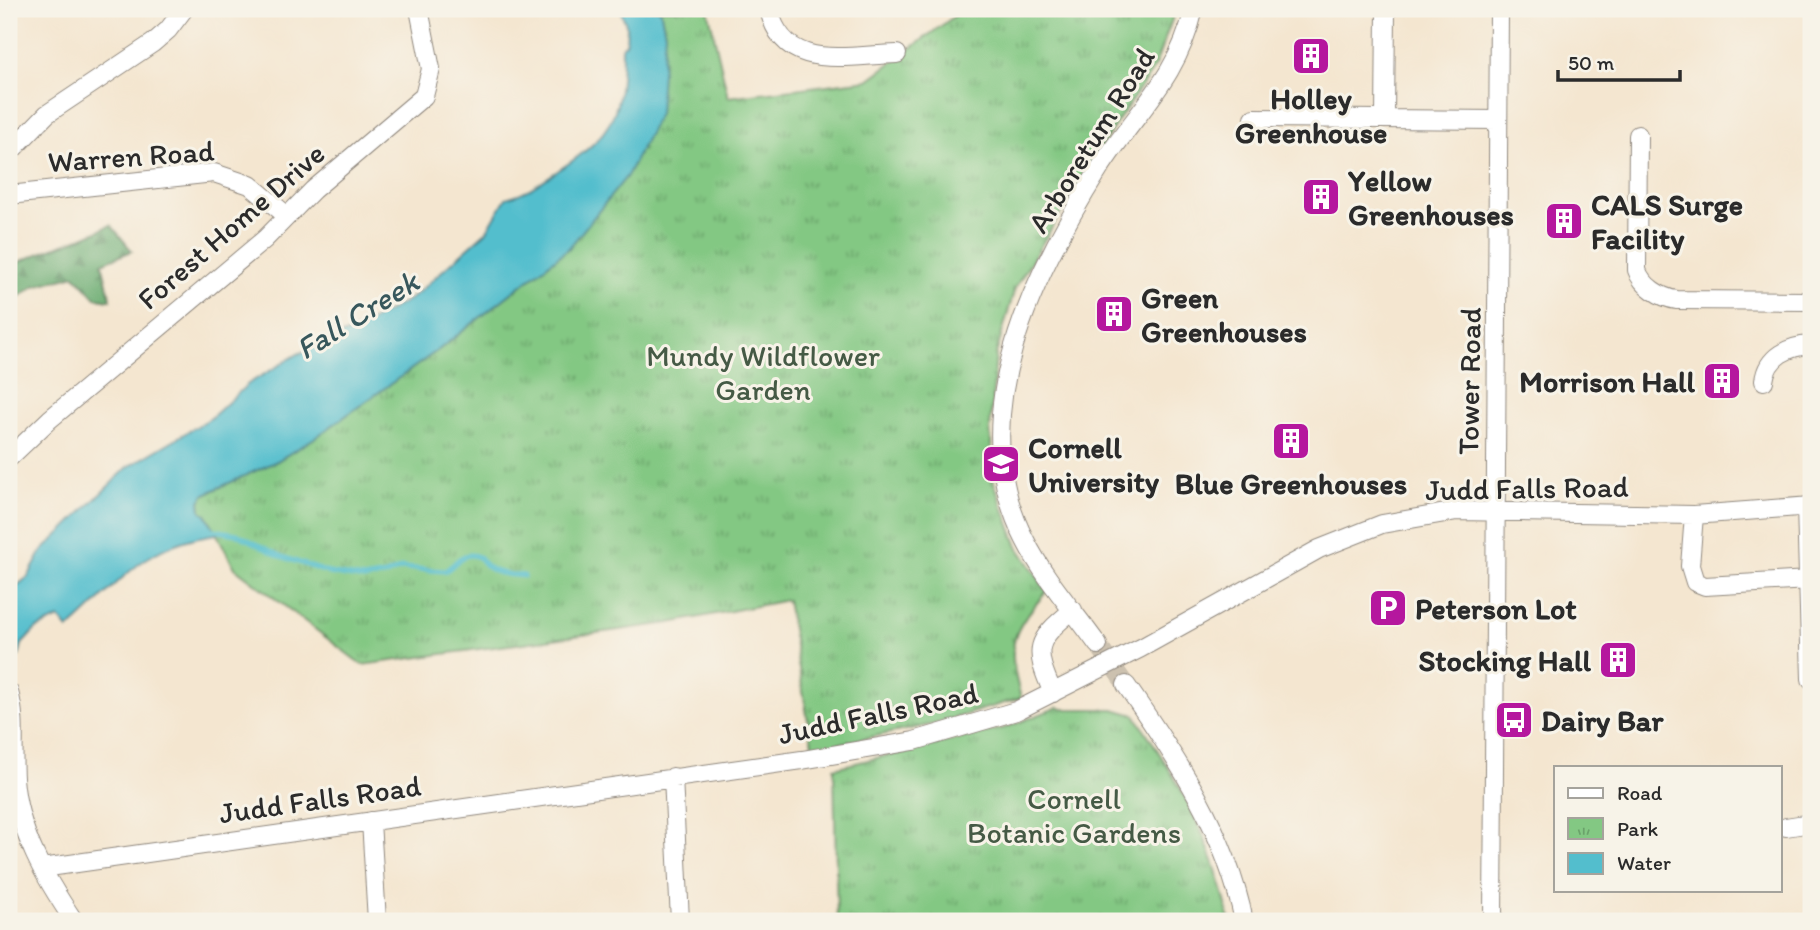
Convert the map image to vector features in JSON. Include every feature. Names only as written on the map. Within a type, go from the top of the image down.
[{"type":"street","points":[[9,153],[47,114],[153,43],[168,30],[184,9]]},
{"type":"street","name":"Forest Home Drive","points":[[9,458],[50,419],[265,239],[286,215],[424,96],[430,69],[419,9]]},
{"type":"street","points":[[769,9],[775,31],[798,52],[812,56],[897,54]]},
{"type":"street","name":"Arboretum Road","points":[[1098,645],[1024,540],[1008,498],[1000,454],[1007,375],[1021,324],[1050,258],[1100,169],[1149,105],[1169,73],[1182,46],[1194,9]]},
{"type":"street","points":[[1385,119],[1386,9]]},
{"type":"street","name":"Tower Road","points":[[1493,921],[1499,9]]},
{"type":"street","points":[[1254,118],[1498,120]]},
{"type":"street","points":[[1638,135],[1637,270],[1650,287],[1663,297],[1677,300],[1811,301]]},
{"type":"street","name":"Warren Road","points":[[9,195],[214,173],[250,185],[286,215]]},
{"type":"street","points":[[1764,381],[1765,370],[1779,354],[1792,346],[1811,345]]},
{"type":"street","points":[[1809,506],[1811,680]]},
{"type":"street","name":"Judd Falls Road","points":[[43,868],[802,760],[914,741],[1016,710],[1053,693],[1346,537],[1420,516],[1495,510],[1694,515],[1809,506]]},
{"type":"street","points":[[1694,515],[1690,566],[1695,582],[1705,586],[1809,580]]},
{"type":"street","points":[[1053,693],[1039,661],[1039,650],[1048,631],[1073,610]]},
{"type":"street","points":[[1126,685],[1199,796],[1221,845],[1244,921]]},
{"type":"street","points":[[9,692],[18,808],[28,841],[74,921]]},
{"type":"street","points":[[673,777],[680,921]]},
{"type":"street","points":[[371,821],[377,921]]},
{"type":"street","points":[[1786,827],[1811,823]]},
{"type":"green space","name":"Mundy Wildflower Garden","points":[[660,9],[708,9],[728,97],[868,80],[964,9],[1176,9],[1154,68],[1111,131],[1015,288],[996,354],[990,428],[994,482],[1018,547],[1047,591],[1025,618],[1015,640],[1014,664],[1021,698],[934,724],[813,749],[787,600],[670,623],[362,665],[235,568],[206,514],[201,511],[200,501],[205,494],[277,461],[316,437],[441,348],[569,248],[665,33]]},
{"type":"green space","points":[[111,225],[132,251],[102,263],[111,300],[96,298],[75,275],[35,286],[9,303],[9,267]]},
{"type":"green space","name":"Cornell Botanic Gardens","points":[[1058,707],[1114,709],[1135,715],[1193,813],[1213,862],[1230,921],[837,921],[834,768],[1005,728]]},
{"type":"water","points":[[620,9],[660,9],[665,33],[659,114],[627,176],[569,248],[441,348],[316,437],[277,461],[205,494],[200,501],[201,511],[206,514],[217,534],[191,539],[152,555],[121,579],[68,629],[59,618],[36,629],[22,644],[19,656],[9,658],[9,592],[28,577],[42,551],[128,467],[211,418],[248,384],[298,354],[363,326],[413,297],[486,232],[506,198],[540,183],[578,157],[604,132],[617,105],[622,47],[626,43],[627,27]]},
{"type":"waterway","points":[[208,529],[237,534],[280,556],[329,573],[364,579],[386,575],[402,568],[445,571],[468,555],[479,557],[493,570],[524,576]]},
{"type":"tunnel","points":[[1098,645],[1126,685]]},
{"type":"place","name":"Holley Greenhouse","points":[[1311,56]]},
{"type":"place","name":"Yellow Greenhouses","points":[[1321,197]]},
{"type":"place","name":"CALS Surge Facility","points":[[1564,221]]},
{"type":"place","name":"Green Greenhouses","points":[[1114,314]]},
{"type":"place","name":"Morrison Hall","points":[[1722,381]]},
{"type":"place","name":"Blue Greenhouses","points":[[1291,441]]},
{"type":"place","name":"Cornell University","points":[[1001,464]]},
{"type":"place","name":"Peterson Lot","points":[[1388,608]]},
{"type":"place","name":"Stocking Hall","points":[[1618,660]]},
{"type":"place","name":"Dairy Bar","points":[[1514,720]]},
{"type":"water label","name":"Fall Creek","points":[[357,315]]}]
